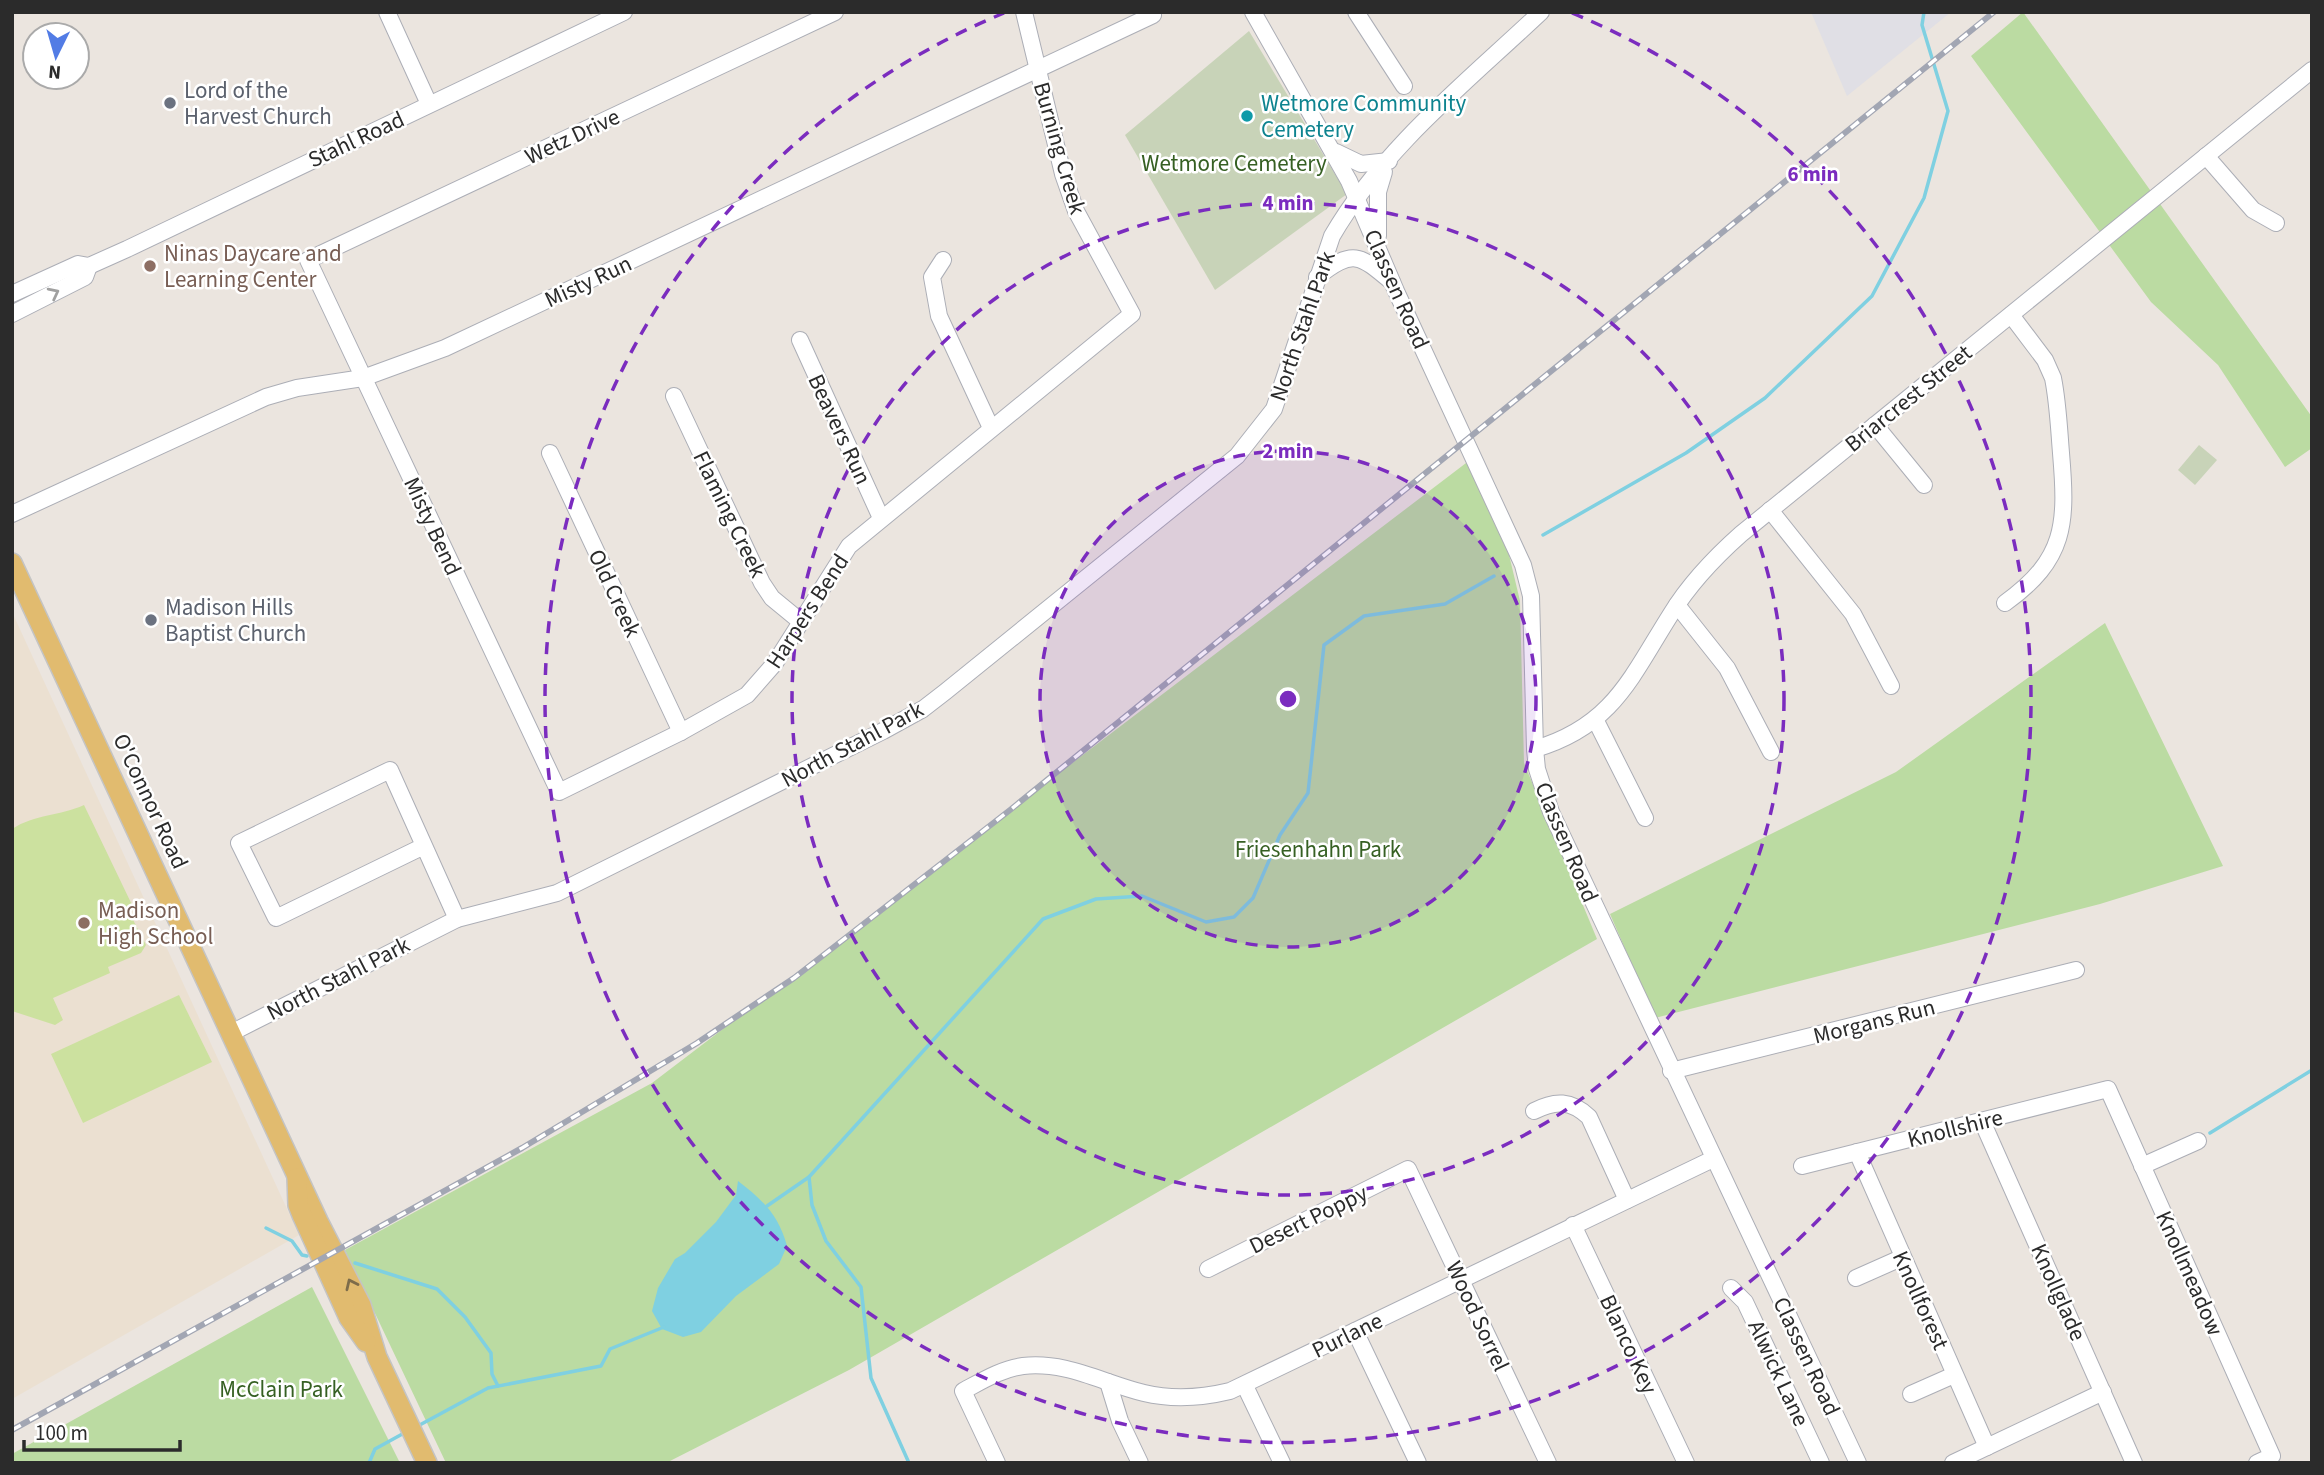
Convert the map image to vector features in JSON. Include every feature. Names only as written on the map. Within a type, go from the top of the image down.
[{"type":"main road","name":"O'Connor Road","points":[[12,563],[233,1032],[297,1175],[308,1213],[328,1255],[361,1305],[377,1357],[426,1463]]},
{"type":"street","points":[[387,12],[429,104]]},
{"type":"street","name":"Stahl Road","points":[[12,294],[78,264],[89,266],[624,12]]},
{"type":"street","name":"Wetz Drive","points":[[308,260],[835,12]]},
{"type":"street","name":"Burning Creek","points":[[1024,12],[1063,174],[1076,211],[1132,314]]},
{"type":"street","name":"Classen Road","points":[[1253,12],[1332,149],[1514,541],[1528,582],[1537,769],[1551,811],[1671,1071],[1858,1463]]},
{"type":"street","points":[[1356,12],[1404,86]]},
{"type":"street","points":[[1357,200],[1431,116],[1541,12]]},
{"type":"street","name":"Misty Run","points":[[12,514],[266,397],[297,388],[363,378],[445,348],[1153,15]]},
{"type":"street","name":"Briarcrest Street","points":[[1535,749],[1565,739],[1595,719],[1638,672],[1677,605],[1715,557],[2312,70]]},
{"type":"street","points":[[1332,149],[1346,159],[1361,164],[1387,163]]},
{"type":"street","points":[[2206,156],[2253,210],[2276,223]]},
{"type":"street","points":[[1378,245],[1377,201],[1387,163]]},
{"type":"street","name":"North Stahl Park","points":[[233,1032],[457,919],[557,893],[923,709],[1237,456],[1255,436],[1274,409],[1283,388],[1332,236],[1357,200]]},
{"type":"street","points":[[1317,277],[1341,260],[1352,257],[1368,262],[1392,282]]},
{"type":"street","name":"Misty Bend","points":[[308,260],[559,792]]},
{"type":"street","points":[[943,260],[932,277],[936,307],[991,428]]},
{"type":"street","name":"Stahl Road","points":[[12,314],[85,277],[89,266]]},
{"type":"street","name":"Harpers Bend","points":[[559,792],[681,732],[747,695],[768,673],[839,558],[881,517],[1132,314]]},
{"type":"street","points":[[2005,603],[2036,579],[2049,561],[2062,530],[2065,508],[2053,378],[2045,360],[2011,315]]},
{"type":"street","name":"Beavers Run","points":[[800,340],[881,517]]},
{"type":"street","name":"Flaming Creek","points":[[674,396],[762,583],[772,598],[800,621]]},
{"type":"street","points":[[1875,425],[1924,485]]},
{"type":"street","name":"Old Creek","points":[[550,453],[681,732]]},
{"type":"street","points":[[1770,510],[1853,614],[1891,686]]},
{"type":"street","points":[[1677,605],[1727,668],[1771,752]]},
{"type":"street","points":[[1595,719],[1645,818]]},
{"type":"street","points":[[424,846],[276,918],[239,843],[390,770],[457,919]]},
{"type":"street","name":"Morgans Run","points":[[1671,1071],[2076,970]]},
{"type":"street","name":"Knollshire","points":[[1802,1166],[2108,1089]]},
{"type":"street","name":"Knollmeadow","points":[[2108,1089],[2265,1460]]},
{"type":"street","points":[[1534,1111],[1559,1102],[1580,1109],[1589,1117],[1627,1200]]},
{"type":"street","name":"Knollglade","points":[[1982,1121],[2134,1463]]},
{"type":"street","points":[[2142,1166],[2198,1141]]},
{"type":"street","name":"Knollforest","points":[[1857,1152],[1901,1258],[1987,1447]]},
{"type":"street","name":"Purlane","points":[[997,1463],[963,1391],[991,1376],[1021,1366],[1044,1365],[1073,1370],[1144,1393],[1179,1398],[1213,1395],[1245,1386],[1713,1159]]},
{"type":"street","name":"Desert Poppy","points":[[1208,1269],[1408,1169]]},
{"type":"street","name":"Wood Sorrel","points":[[1408,1169],[1548,1463]]},
{"type":"street","name":"Blanco Key","points":[[1573,1225],[1686,1463]]},
{"type":"street","points":[[1856,1278],[1901,1258]]},
{"type":"street","name":"Alwick Lane","points":[[1731,1288],[1745,1302],[1821,1463]]},
{"type":"street","points":[[1355,1331],[1418,1463]]},
{"type":"street","points":[[1911,1394],[1954,1375]]},
{"type":"street","points":[[1108,1382],[1120,1421],[1140,1463]]},
{"type":"street","points":[[1245,1386],[1282,1463]]},
{"type":"street","points":[[1953,1463],[2103,1392]]},
{"type":"shaded area","points":[[1811,12],[1951,12],[1847,96]]},
{"type":"shaded area","name":"Madison High School","points":[[12,612],[299,1235],[12,1399]]},
{"type":"green space","points":[[2023,12],[2312,417],[2312,448],[2285,467],[2218,365],[2151,302],[1971,56]]},
{"type":"green space","name":"Wetmore Cemetery","points":[[1249,31],[1347,194],[1215,290],[1125,135]]},
{"type":"green space","points":[[2199,445],[2217,460],[2195,485],[2178,470]]},
{"type":"green space","name":"Friesenhahn Park","points":[[1470,460],[1506,542],[1520,601],[1524,763],[1597,939],[849,1370],[666,1463],[446,1463],[345,1250],[652,1083]]},
{"type":"green space","points":[[2105,623],[2223,866],[2100,904],[1655,1018],[1610,914],[1896,772]]},
{"type":"green space","points":[[84,805],[134,909],[129,912],[146,945],[141,953],[108,967],[110,973],[53,998],[63,1020],[55,1025],[12,1011],[12,829],[30,820]]},
{"type":"green space","points":[[179,995],[212,1062],[83,1123],[51,1054]]},
{"type":"green space","name":"McClain Park","points":[[312,1287],[400,1463],[12,1463],[12,1454]]},
{"type":"water","points":[[738,1181],[775,1217],[784,1235],[787,1246],[779,1264],[736,1296],[701,1332],[683,1337],[662,1329],[652,1311],[658,1288],[675,1259],[685,1253],[716,1222],[736,1195]]},
{"type":"waterway","points":[[1543,535],[1686,453],[1765,398],[1872,296],[1924,198],[1948,111],[1922,25],[1924,12]]},
{"type":"waterway","points":[[767,1206],[809,1177],[1043,919],[1096,899],[1142,896],[1206,922],[1234,917],[1253,898],[1280,835],[1308,793],[1324,645],[1364,616],[1445,604],[1494,576]]},
{"type":"waterway","points":[[2210,1133],[2312,1070]]},
{"type":"waterway","points":[[809,1177],[812,1205],[826,1241],[861,1287],[871,1378],[909,1463]]},
{"type":"waterway","points":[[266,1228],[292,1241],[302,1255],[307,1256]]},
{"type":"waterway","points":[[355,1263],[437,1289],[465,1317],[491,1353],[492,1374],[498,1386]]},
{"type":"waterway","points":[[416,1427],[488,1388],[601,1366],[610,1349],[664,1327]]},
{"type":"waterway","points":[[369,1463],[375,1449],[406,1432]]},
{"type":"railway","points":[[12,1430],[522,1148],[697,1043],[794,978],[1010,810],[1994,12]]},
{"type":"place","name":"Lord of the Harvest Church","points":[[170,103]]},
{"type":"place","name":"Wetmore Community Cemetery","points":[[1247,116]]},
{"type":"place","name":"Ninas Daycare and Learning Center","points":[[150,266]]},
{"type":"place","name":"Madison Hills Baptist Church","points":[[151,620]]},
{"type":"place","name":"Madison High School","points":[[84,923]]}]
